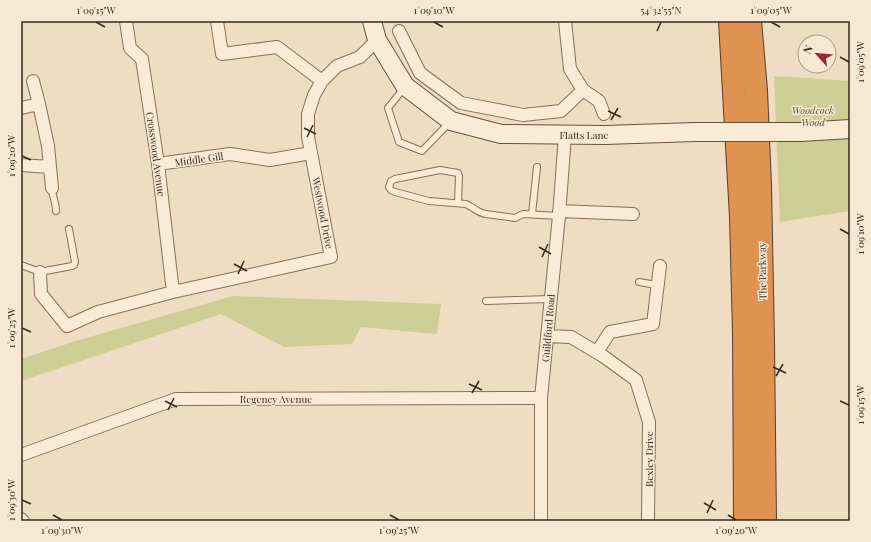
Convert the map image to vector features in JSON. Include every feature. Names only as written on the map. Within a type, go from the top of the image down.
[{"type":"highway","name":"The Parkway","points":[[730,21],[741,217],[744,333],[745,521]]},
{"type":"highway","name":"The Parkway","points":[[750,21],[756,90],[760,186],[765,521]]},
{"type":"street","name":"Crosswood Avenue","points":[[126,21],[130,48],[142,59],[158,164],[173,292]]},
{"type":"street","points":[[217,21],[222,54],[277,47],[322,81]]},
{"type":"street","name":"Flatts Lane","points":[[372,21],[377,40],[405,86],[451,121],[501,134],[605,135],[695,132],[801,132],[850,129]]},
{"type":"street","points":[[564,21],[570,69],[583,90],[599,101],[604,114]]},
{"type":"street","points":[[399,31],[420,73],[461,103],[523,115],[561,111],[583,90]]},
{"type":"street","name":"Westwood Drive","points":[[173,292],[331,257],[308,137],[308,114],[314,95],[322,81],[337,66],[360,56],[377,40]]},
{"type":"street","points":[[33,81],[48,146],[52,188]]},
{"type":"street","points":[[21,108],[39,104]]},
{"type":"street","points":[[480,129],[485,107]]},
{"type":"street","name":"Guildford Road","points":[[541,521],[542,398],[565,135]]},
{"type":"street","name":"Middle Gill","points":[[158,164],[230,154],[270,160],[311,153]]},
{"type":"street","points":[[21,165],[50,167]]},
{"type":"street","points":[[559,213],[633,214]]},
{"type":"street","points":[[597,352],[610,332],[653,324],[660,266]]},
{"type":"street","points":[[40,272],[41,294],[67,326],[98,312],[173,292]]},
{"type":"street","name":"Bexley Drive","points":[[547,336],[571,337],[604,356],[636,380],[649,422],[648,521]]},
{"type":"street","name":"Regency Avenue","points":[[21,454],[176,399],[542,398]]},
{"type":"lane","points":[[405,86],[388,108],[399,142],[422,151],[451,121]]},
{"type":"lane","points":[[532,214],[537,167]]},
{"type":"lane","points":[[458,203],[458,174],[440,170],[395,179],[391,181],[389,186],[391,190],[395,192],[430,200],[466,204],[486,214],[515,218],[523,214],[559,213]]},
{"type":"lane","points":[[52,188],[52,193],[56,203],[56,211]]},
{"type":"lane","points":[[21,265],[40,272],[72,266],[75,262],[69,228]]},
{"type":"lane","points":[[639,282],[657,285]]},
{"type":"lane","points":[[486,301],[551,300]]},
{"type":"green space","name":"Woodcock Wood","points":[[774,76],[850,81],[850,211],[780,222]]},
{"type":"green space","points":[[233,296],[441,304],[437,334],[361,327],[352,344],[284,347],[221,314],[21,381],[21,359],[79,340]]}]
